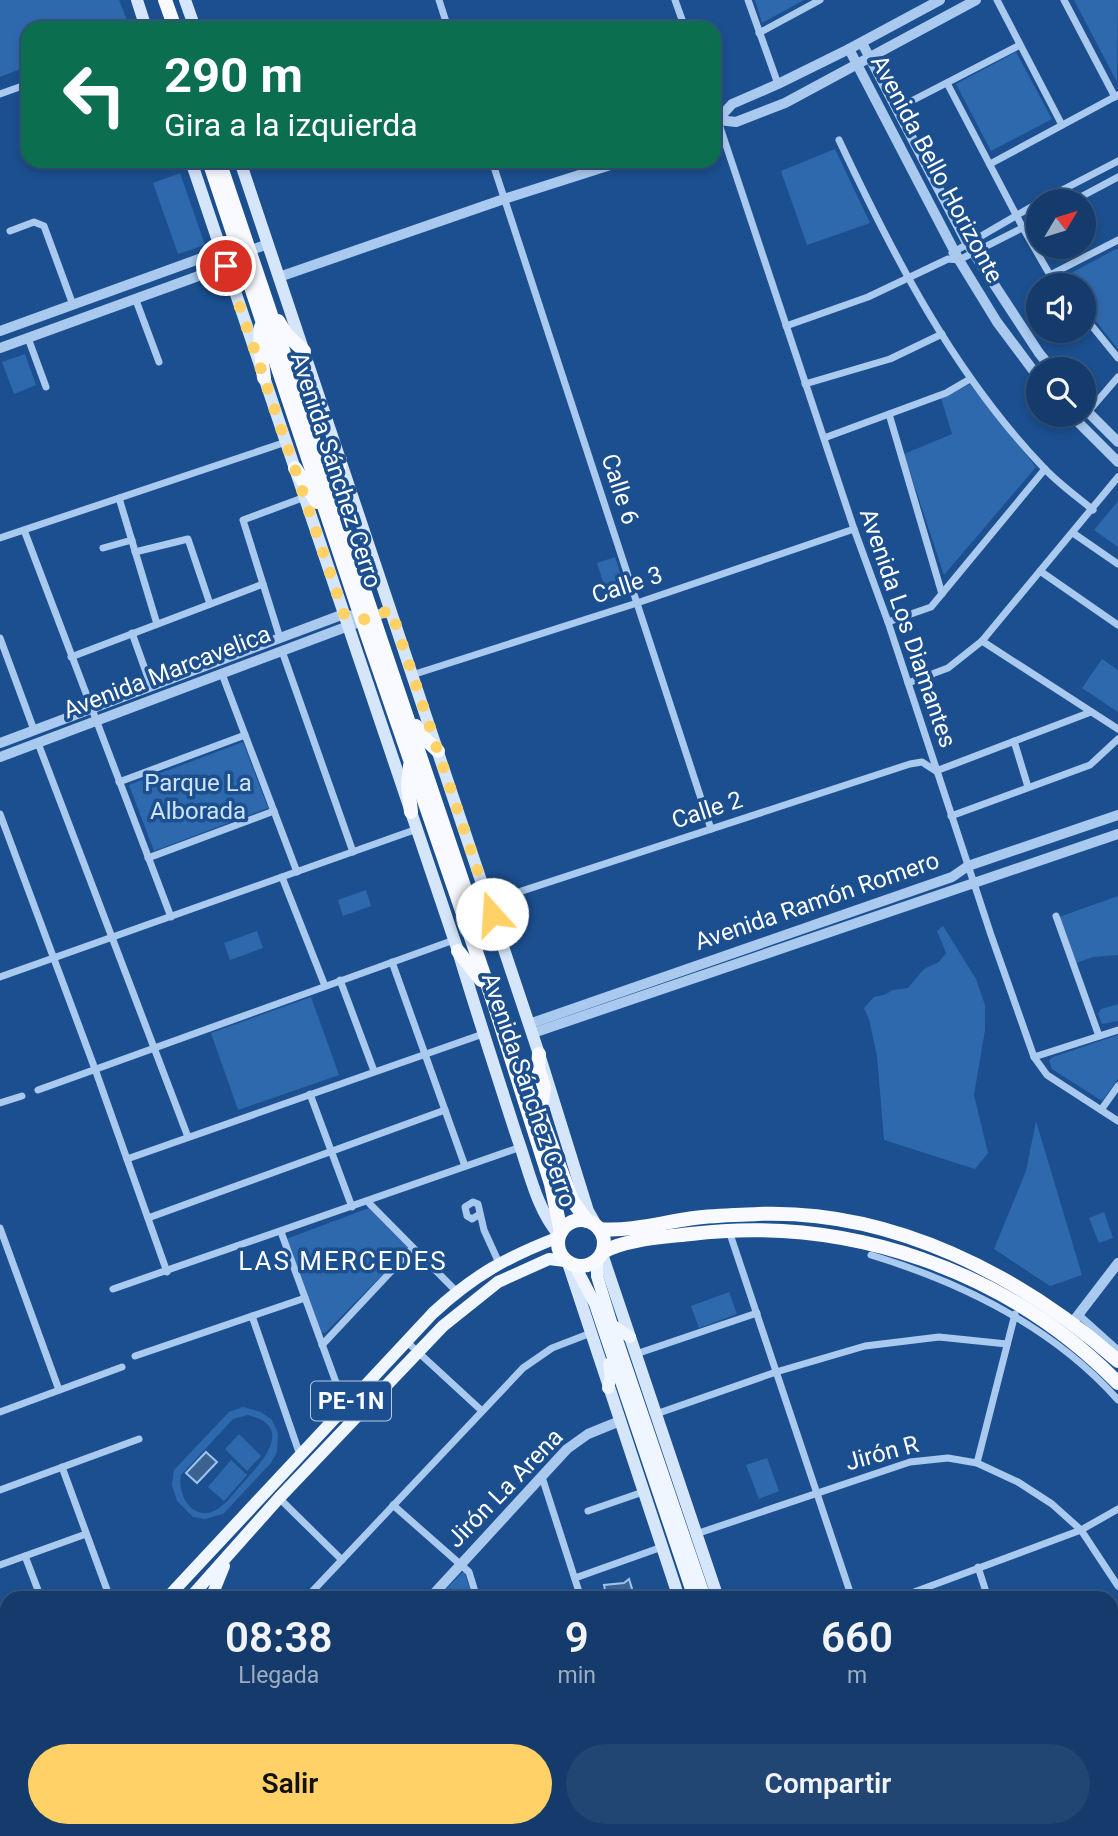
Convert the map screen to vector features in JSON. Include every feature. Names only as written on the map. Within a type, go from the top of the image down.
[{"type":"highway","points":[[155,0],[162,21]]},
{"type":"highway","points":[[165,0],[172,21]]},
{"type":"highway","points":[[206,168],[210,180],[218,189]]},
{"type":"highway","name":"Avenida Sánchez Cerro","points":[[211,168],[267,301],[343,530],[411,762],[494,1004],[551,1184],[560,1235]]},
{"type":"highway","name":"Avenida Sánchez Cerro","points":[[221,168],[261,318],[330,521],[403,705],[540,1117],[572,1200],[580,1214],[594,1225]]},
{"type":"highway","points":[[267,301],[286,334],[304,351]]},
{"type":"highway","points":[[261,318],[260,345],[264,378]]},
{"type":"highway","points":[[340,460],[337,469],[342,493],[343,530]]},
{"type":"highway","points":[[295,468],[330,521]]},
{"type":"highway","points":[[403,705],[418,732],[438,751]]},
{"type":"highway","points":[[411,762],[408,785],[411,812]]},
{"type":"highway","points":[[456,946],[480,976],[487,996],[494,1004]]},
{"type":"highway","points":[[539,1054],[538,1068],[544,1087],[540,1117]]},
{"type":"highway","points":[[601,1256],[618,1245],[697,1217],[763,1214],[837,1220],[876,1228],[963,1259],[1018,1303],[1116,1371]]},
{"type":"highway","name":"PE-1N","points":[[560,1235],[573,1221],[594,1225]]},
{"type":"highway","points":[[594,1225],[608,1230],[804,1232],[956,1272],[989,1286],[1018,1303],[1075,1318],[1116,1371]]},
{"type":"highway","points":[[594,1225],[604,1240],[601,1256]]},
{"type":"highway","points":[[873,1250],[876,1228]]},
{"type":"highway","points":[[560,1235],[559,1252],[570,1263]]},
{"type":"highway","name":"PE-1N","points":[[570,1263],[587,1266],[601,1256]]},
{"type":"main road","points":[[137,0],[144,21]]},
{"type":"main road","points":[[185,0],[192,21]]},
{"type":"main road","name":"Avenida Sánchez Cerro","points":[[193,168],[456,946],[521,1147],[546,1219],[560,1235]]},
{"type":"main road","name":"Avenida Sánchez Cerro","points":[[242,168],[594,1225]]},
{"type":"main road","name":"PE-1N","points":[[176,1591],[406,1341],[456,1292],[499,1263],[560,1235]]},
{"type":"main road","points":[[601,1256],[597,1276],[703,1591]]},
{"type":"main road","points":[[601,1256],[716,1591]]},
{"type":"main road","name":"PE-1N","points":[[196,1591],[417,1351],[464,1307],[498,1282],[549,1259],[570,1263]]},
{"type":"main road","points":[[570,1263],[608,1388],[677,1591]]},
{"type":"main road","points":[[570,1263],[595,1304],[692,1591]]},
{"type":"main road","points":[[612,1325],[630,1337]]},
{"type":"main road","points":[[608,1388],[611,1376],[608,1368],[610,1349]]},
{"type":"main road","points":[[214,1591],[236,1546]]},
{"type":"street","points":[[439,0],[446,21]]},
{"type":"street","points":[[675,0],[682,21]]},
{"type":"street","points":[[748,0],[778,84]]},
{"type":"street","points":[[759,33],[820,0]]},
{"type":"street","points":[[721,118],[736,121],[785,103],[976,0]]},
{"type":"street","points":[[997,0],[1062,125]]},
{"type":"street","points":[[990,164],[1117,96],[1065,0]]},
{"type":"street","points":[[721,112],[732,104],[862,43],[936,1],[944,16]]},
{"type":"street","name":"Avenida Bello Horizonte","points":[[862,43],[970,248],[1042,357]]},
{"type":"street","points":[[896,109],[1020,45]]},
{"type":"street","name":"Avenida Bello Horizonte","points":[[849,49],[953,256],[1026,361]]},
{"type":"street","points":[[947,83],[1049,273]]},
{"type":"street","points":[[0,94],[21,86]]},
{"type":"street","name":"Avenida Los Diamantes","points":[[721,135],[1034,1057],[1047,1075],[1118,1121]]},
{"type":"street","points":[[839,141],[908,278],[970,379],[1045,469],[1093,510]]},
{"type":"street","points":[[1064,189],[1118,161]]},
{"type":"street","name":"Calle 6","points":[[494,168],[711,829]]},
{"type":"street","points":[[279,277],[601,168]]},
{"type":"street","points":[[1096,189],[1118,177]]},
{"type":"street","points":[[970,248],[1026,209]]},
{"type":"street","points":[[10,231],[34,222],[41,223],[46,229],[73,305]]},
{"type":"street","points":[[786,326],[868,297],[970,248],[1026,226]]},
{"type":"street","points":[[1054,273],[1118,240]]},
{"type":"street","points":[[0,348],[226,266],[245,252],[268,244]]},
{"type":"street","points":[[0,331],[221,251],[245,252]]},
{"type":"street","points":[[182,265],[187,280]]},
{"type":"street","points":[[137,303],[159,362]]},
{"type":"street","points":[[41,317],[46,331]]},
{"type":"street","points":[[1096,331],[1118,358]]},
{"type":"street","points":[[805,384],[890,359],[942,334]]},
{"type":"street","points":[[28,338],[46,387]]},
{"type":"street","points":[[1096,400],[1118,377]]},
{"type":"street","points":[[824,438],[946,393],[970,379]]},
{"type":"street","points":[[889,414],[942,594]]},
{"type":"street","points":[[1096,420],[1118,442]]},
{"type":"street","points":[[1082,427],[1118,461]]},
{"type":"street","points":[[0,538],[286,442]]},
{"type":"street","points":[[888,622],[931,607],[1045,469]]},
{"type":"street","points":[[908,683],[948,668],[982,641],[1118,477]]},
{"type":"street","points":[[280,638],[243,520],[305,497]]},
{"type":"street","points":[[119,498],[157,624]]},
{"type":"street","name":"Calle 3","points":[[412,675],[637,603],[854,529]]},
{"type":"street","points":[[24,530],[171,917]]},
{"type":"street","points":[[1073,533],[1118,564]]},
{"type":"street","points":[[135,552],[188,539],[210,604]]},
{"type":"street","points":[[103,548],[132,540]]},
{"type":"street","points":[[1040,571],[1118,625]]},
{"type":"street","points":[[71,657],[263,584]]},
{"type":"street","points":[[346,620],[367,618],[391,610]]},
{"type":"street","name":"Avenida Marcavelica","points":[[0,743],[280,638],[346,620]]},
{"type":"street","name":"Avenida Marcavelica","points":[[0,757],[282,651],[346,620]]},
{"type":"street","points":[[132,633],[151,686]]},
{"type":"street","points":[[0,638],[34,730]]},
{"type":"street","points":[[982,641],[1118,729]]},
{"type":"street","points":[[282,651],[353,852]]},
{"type":"street","points":[[197,669],[201,682]]},
{"type":"street","points":[[222,674],[297,872]]},
{"type":"street","points":[[936,771],[1091,712]]},
{"type":"street","points":[[119,782],[245,735]]},
{"type":"street","points":[[951,816],[1090,765],[1118,738]]},
{"type":"street","points":[[1014,741],[1028,787]]},
{"type":"street","points":[[38,743],[188,1138]]},
{"type":"street","name":"Calle 2","points":[[488,902],[910,764],[922,762],[936,771]]},
{"type":"street","points":[[148,858],[274,811]]},
{"type":"street","points":[[0,814],[167,1272]]},
{"type":"street","name":"Avenida Ramón Romero","points":[[531,1029],[827,927],[952,877],[968,866],[1118,815]]},
{"type":"street","points":[[0,977],[417,830]]},
{"type":"street","name":"Avenida Ramón Romero","points":[[845,920],[973,883],[1118,834]]},
{"type":"street","points":[[282,877],[325,986]]},
{"type":"street","points":[[1056,916],[1099,1036]]},
{"type":"street","points":[[38,1090],[392,962],[456,946]]},
{"type":"street","points":[[392,962],[464,1166]]},
{"type":"street","points":[[341,980],[374,1071]]},
{"type":"street","points":[[1034,1057],[1118,1030]]},
{"type":"street","points":[[127,1159],[483,1034]]},
{"type":"street","points":[[1101,1110],[1118,1086]]},
{"type":"street","points":[[310,1094],[352,1206]]},
{"type":"street","points":[[0,1103],[22,1096]]},
{"type":"street","points":[[148,1218],[445,1110]]},
{"type":"street","points":[[113,1289],[521,1147]]},
{"type":"street","points":[[367,1201],[456,1292]]},
{"type":"street","points":[[480,1214],[499,1263]]},
{"type":"street","points":[[0,1228],[59,1390]]},
{"type":"street","points":[[729,1230],[850,1591]]},
{"type":"street","points":[[281,1232],[345,1407]]},
{"type":"street","points":[[322,1345],[414,1248]]},
{"type":"street","points":[[1118,1263],[1075,1318],[1118,1350]]},
{"type":"street","points":[[135,1356],[305,1298]]},
{"type":"street","points":[[977,1463],[1018,1303]]},
{"type":"street","points":[[1018,1303],[1052,1339],[1118,1400]]},
{"type":"street","points":[[636,1354],[757,1313]]},
{"type":"street","points":[[251,1316],[300,1455]]},
{"type":"street","points":[[313,1591],[482,1411],[537,1357],[552,1348],[591,1333]]},
{"type":"street","points":[[656,1413],[776,1372],[865,1346],[939,1336],[1007,1344]]},
{"type":"street","points":[[406,1341],[482,1411]]},
{"type":"street","points":[[0,1412],[122,1367]]},
{"type":"street","name":"Jirón La Arena","points":[[436,1591],[577,1440],[620,1421]]},
{"type":"street","points":[[0,1490],[139,1439]]},
{"type":"street","name":"Jirón R","points":[[696,1534],[910,1462],[948,1458],[977,1463],[1018,1482],[1052,1504],[1081,1530],[1118,1586]]},
{"type":"street","points":[[62,1467],[107,1591]]},
{"type":"street","points":[[541,1477],[579,1591]]},
{"type":"street","points":[[588,1511],[643,1492]]},
{"type":"street","points":[[279,1498],[342,1560]]},
{"type":"street","points":[[393,1505],[469,1572],[475,1591]]},
{"type":"street","points":[[916,1591],[1081,1530],[1118,1509]]},
{"type":"street","points":[[0,1565],[86,1534]]},
{"type":"street","points":[[575,1578],[662,1547]]},
{"type":"street","points":[[25,1556],[38,1591]]},
{"type":"street","points":[[978,1567],[986,1591]]},
{"type":"green space","points":[[0,0],[119,0],[127,21],[21,21],[21,69],[0,77]]},
{"type":"green space","points":[[755,0],[804,0],[762,23]]},
{"type":"green space","points":[[1074,0],[1118,0],[1117,82]]},
{"type":"green space","points":[[1016,52],[1052,119],[991,151],[956,84]]},
{"type":"green space","points":[[835,149],[870,223],[807,245],[781,171]]},
{"type":"green space","points":[[180,173],[205,245],[178,254],[153,183]]},
{"type":"green space","points":[[1118,250],[1118,349],[1096,321],[1096,273],[1071,273]]},
{"type":"green space","points":[[25,354],[36,385],[14,394],[2,362]]},
{"type":"green space","points":[[970,384],[1036,467],[944,575],[904,454],[952,434],[941,398]]},
{"type":"green space","points":[[1118,501],[1118,547],[1094,530]]},
{"type":"green space","points":[[615,557],[626,591],[608,597],[597,563]]},
{"type":"green space","points":[[1102,659],[1118,670],[1118,712],[1082,688]]},
{"type":"green space","name":"Parque La Alborada","points":[[243,742],[268,808],[154,851],[129,785]]},
{"type":"green space","points":[[366,890],[371,906],[343,916],[338,900]]},
{"type":"green space","points":[[1118,896],[1118,955],[1093,957],[1076,963],[1059,917]]},
{"type":"green space","points":[[943,926],[976,979],[985,1005],[985,1030],[974,1095],[988,1153],[975,1169],[884,1140],[877,1056],[864,1008],[874,997],[908,988],[924,969],[939,962],[946,953],[937,931]]},
{"type":"green space","points":[[257,931],[263,948],[230,960],[224,943]]},
{"type":"green space","points":[[311,997],[339,1075],[238,1110],[211,1033]]},
{"type":"green space","points":[[1118,1004],[1118,1021],[1102,1024],[1098,1014],[1101,1009]]},
{"type":"green space","points":[[1118,1035],[1118,1079],[1102,1101],[1052,1069],[1049,1060],[1053,1057]]},
{"type":"green space","points":[[1036,1121],[1082,1275],[1050,1286],[994,1249],[1026,1171]]},
{"type":"green space","points":[[369,1208],[409,1248],[325,1333],[321,1332],[286,1239]]},
{"type":"green space","points":[[1104,1212],[1113,1238],[1099,1243],[1089,1218]]},
{"type":"green space","points":[[729,1292],[737,1314],[699,1328],[691,1306]]},
{"type":"green space","points":[[243,1407],[261,1412],[272,1420],[278,1433],[277,1452],[271,1463],[223,1514],[205,1519],[193,1517],[177,1501],[172,1485],[174,1470],[229,1412]],"holes":[[[248,1415],[263,1421],[270,1428],[272,1437],[265,1457],[218,1509],[206,1513],[193,1509],[181,1490],[181,1475],[233,1419]]]},
{"type":"green space","points":[[239,1434],[261,1456],[247,1471],[225,1449]]},
{"type":"green space","points":[[767,1458],[779,1491],[759,1499],[746,1465]]},
{"type":"green space","points":[[231,1460],[247,1475],[224,1501],[208,1487]]},
{"type":"green space","points":[[464,1571],[471,1591],[444,1591]]},
{"type":"shaded area","points":[[206,1452],[217,1462],[197,1483],[186,1473]]},
{"type":"shaded area","points":[[629,1579],[633,1591],[605,1591],[604,1585],[624,1583]]},
{"type":"district","name":"LAS MERCEDES","points":[[343,1261]]},
{"type":"route","points":[[226,266],[344,614],[362,620],[391,610],[492,914]]}]
